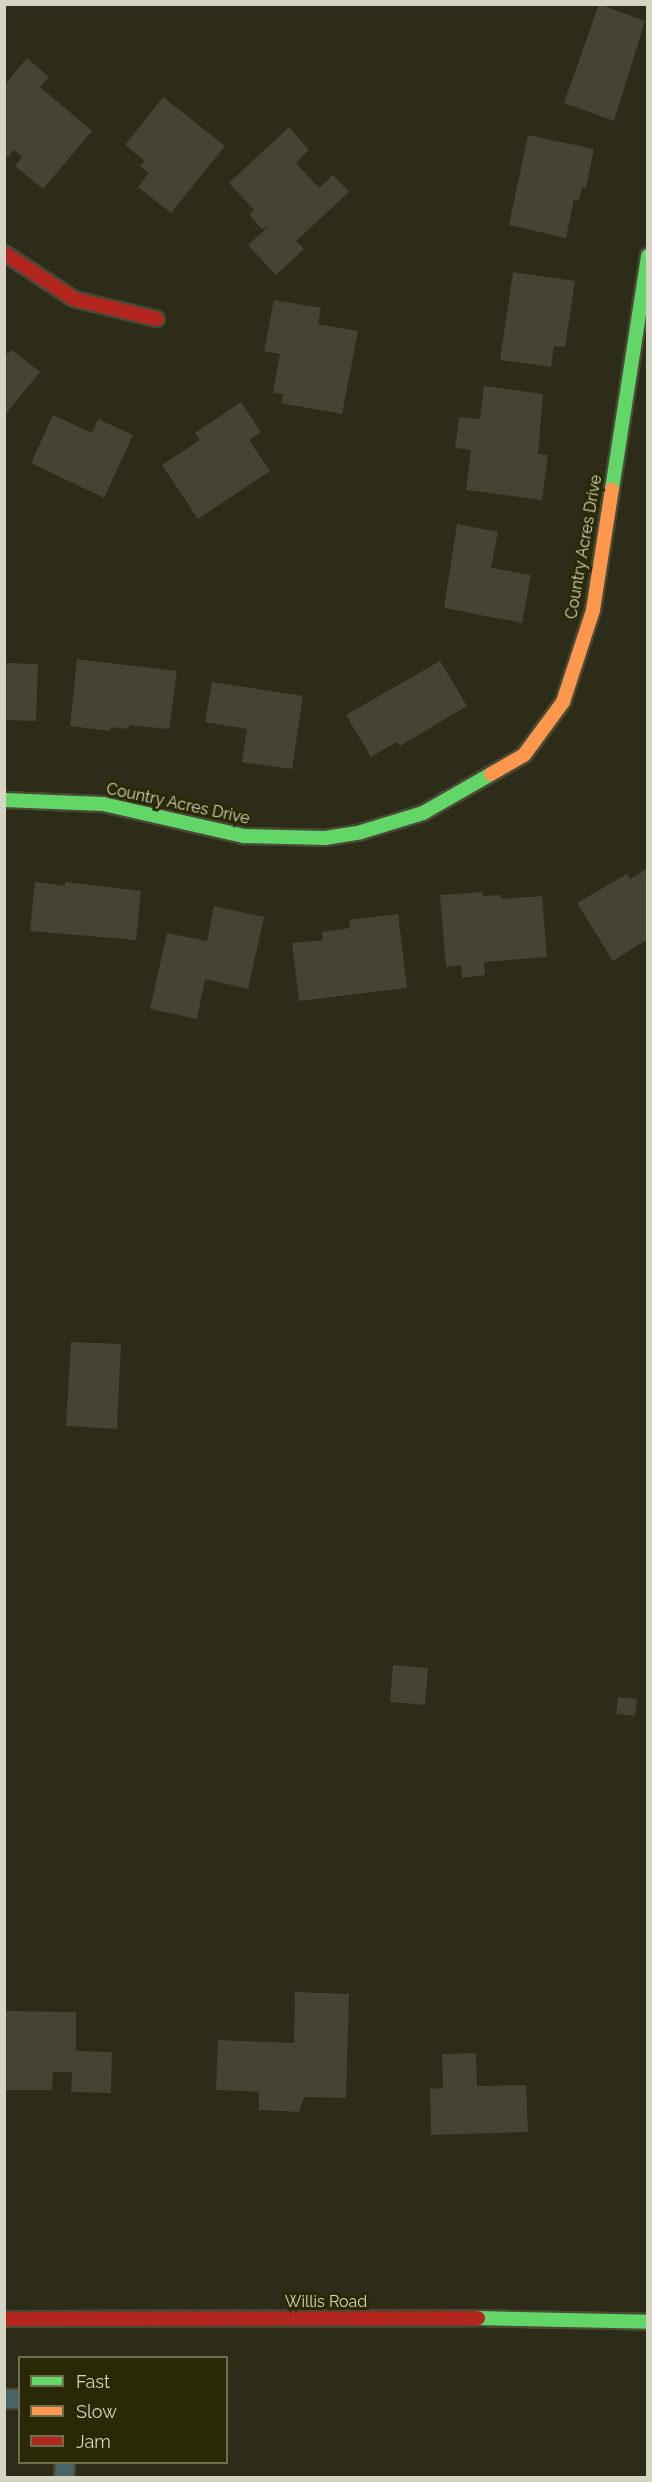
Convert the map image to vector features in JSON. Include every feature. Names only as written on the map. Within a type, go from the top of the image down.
[{"type":"street","points":[[4,253],[33,275],[74,299],[157,320]]},
{"type":"street","name":"Country Acres Drive","points":[[4,800],[103,804],[244,836],[325,838],[361,832],[423,813],[524,755],[562,702],[593,610],[648,256]]},
{"type":"street","name":"Willis Road","points":[[4,2319],[543,2318],[648,2322]]},
{"type":"building","points":[[599,4],[645,21],[614,121],[564,103]]},
{"type":"building","points":[[27,58],[49,77],[40,87],[92,131],[43,189],[15,166],[22,157],[14,150],[8,157],[4,154],[4,86]]},
{"type":"building","points":[[163,97],[225,146],[171,213],[138,187],[149,173],[140,166],[145,161],[125,145]]},
{"type":"building","points":[[289,127],[309,150],[296,163],[319,188],[333,175],[349,192],[296,241],[304,249],[276,275],[248,245],[269,226],[262,229],[249,215],[254,210],[229,183]]},
{"type":"building","points":[[528,135],[594,149],[586,188],[582,187],[579,200],[574,199],[566,238],[509,225]]},
{"type":"building","points":[[513,272],[575,281],[565,347],[554,346],[551,367],[500,360]]},
{"type":"building","points":[[274,300],[321,308],[318,324],[358,331],[342,414],[281,403],[283,394],[273,393],[280,354],[264,351]]},
{"type":"building","points":[[12,350],[40,372],[4,416],[4,356]]},
{"type":"building","points":[[484,386],[543,394],[538,454],[548,455],[542,500],[466,490],[471,450],[455,448],[459,417],[480,419]]},
{"type":"building","points":[[241,402],[261,432],[249,440],[270,471],[198,519],[162,465],[200,440],[195,433]]},
{"type":"building","points":[[53,415],[92,433],[98,419],[133,435],[104,498],[31,463]]},
{"type":"building","points":[[457,524],[498,532],[491,568],[531,575],[522,623],[444,608]]},
{"type":"building","points":[[77,659],[177,671],[169,729],[129,725],[129,729],[110,727],[110,731],[70,726]]},
{"type":"building","points":[[440,661],[467,706],[400,746],[397,742],[371,757],[346,715]]},
{"type":"building","points":[[4,663],[38,664],[36,721],[4,720]]},
{"type":"building","points":[[212,682],[303,696],[292,769],[242,762],[247,729],[205,722]]},
{"type":"building","points":[[648,868],[648,939],[613,961],[577,903],[627,874],[630,879]]},
{"type":"building","points":[[35,882],[65,886],[65,882],[141,891],[136,940],[30,931]]},
{"type":"building","points":[[483,892],[483,896],[500,895],[501,899],[542,896],[547,957],[484,962],[485,975],[462,978],[461,965],[446,967],[440,895]]},
{"type":"building","points":[[214,906],[264,917],[248,989],[205,979],[197,1019],[150,1009],[167,933],[207,941]]},
{"type":"building","points":[[398,914],[407,988],[299,1001],[292,943],[323,940],[322,932],[350,928],[349,920]]},
{"type":"building","points":[[71,1342],[121,1344],[117,1429],[66,1426]]},
{"type":"building","points":[[393,1665],[428,1668],[425,1705],[390,1702]]},
{"type":"building","points":[[618,1697],[637,1699],[635,1716],[616,1714]]},
{"type":"building","points":[[295,1992],[349,1994],[346,2098],[304,2097],[299,2112],[259,2110],[259,2092],[216,2090],[218,2040],[294,2043]]},
{"type":"building","points":[[4,2011],[76,2012],[76,2051],[112,2052],[111,2093],[71,2092],[72,2072],[53,2072],[52,2090],[4,2090]]},
{"type":"building","points":[[476,2053],[477,2086],[526,2085],[528,2132],[431,2135],[430,2089],[443,2088],[442,2054]]},
{"type":"traffic: fast","points":[[612,489],[648,256]]},
{"type":"traffic: fast","points":[[4,800],[103,804],[244,836],[325,838],[361,832],[423,813],[491,774]]},
{"type":"traffic: fast","points":[[478,2318],[648,2322]]},
{"type":"traffic: slow","points":[[491,774],[524,755],[563,702],[593,610],[612,489]]},
{"type":"traffic: jam","points":[[4,253],[74,299],[157,319]]},
{"type":"traffic: jam","points":[[4,2319],[478,2318]]}]
